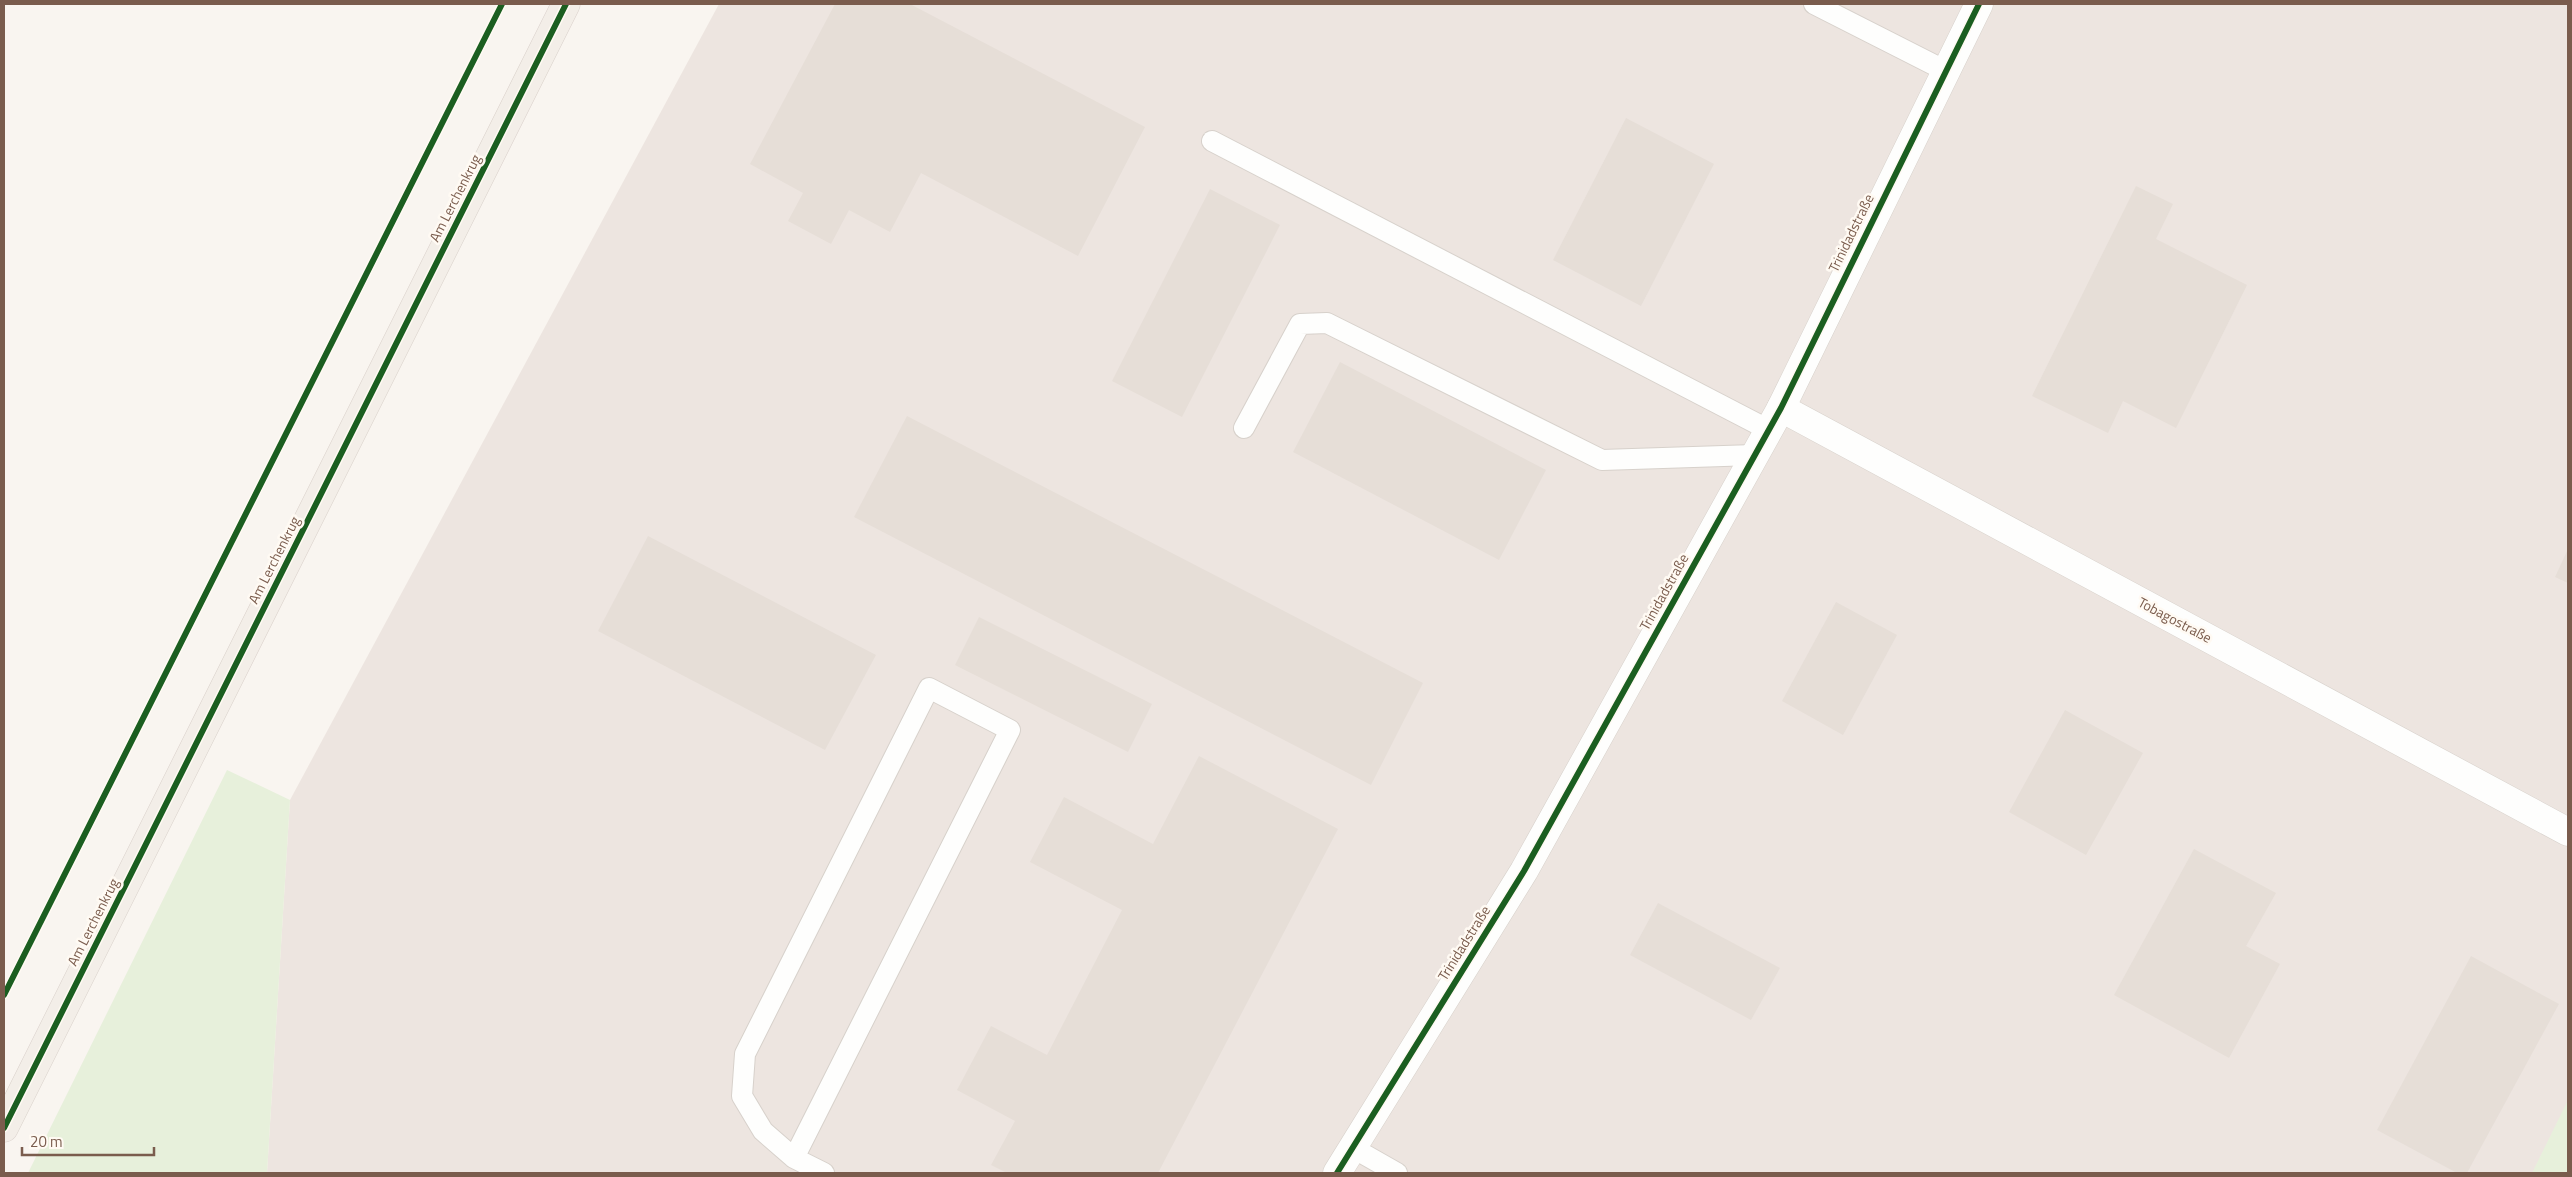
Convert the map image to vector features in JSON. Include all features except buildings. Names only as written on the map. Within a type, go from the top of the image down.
[{"type":"main road","name":"Am Lerchenkrug","points":[[4,1128],[566,4]]},
{"type":"street","name":"Trinidadstraße","points":[[1337,1173],[1524,871],[1775,419],[1979,4]]},
{"type":"street","name":"Tobagostraße","points":[[1775,419],[2568,832]]},
{"type":"lane","points":[[1814,4],[1946,71]]},
{"type":"lane","points":[[1212,141],[1775,419]]},
{"type":"lane","points":[[1244,428],[1300,324],[1327,323],[1602,460],[1754,455]]},
{"type":"lane","points":[[794,1158],[1010,730],[929,688],[745,1054],[742,1096],[763,1130],[794,1158],[824,1173]]},
{"type":"lane","points":[[1353,1148],[1397,1173]]},
{"type":"shaded area","points":[[719,4],[2568,4],[2568,1173],[267,1173],[290,800]]},
{"type":"green space","points":[[227,770],[290,800],[267,1173],[28,1173]]},
{"type":"green space","points":[[2568,1100],[2568,1173],[2532,1173]]},
{"type":"cycle path","points":[[4,995],[502,4]]},
{"type":"cycle path","points":[[4,1128],[566,4]]},
{"type":"cycle path","points":[[1337,1173],[1524,871],[1781,408],[1979,4]]}]
